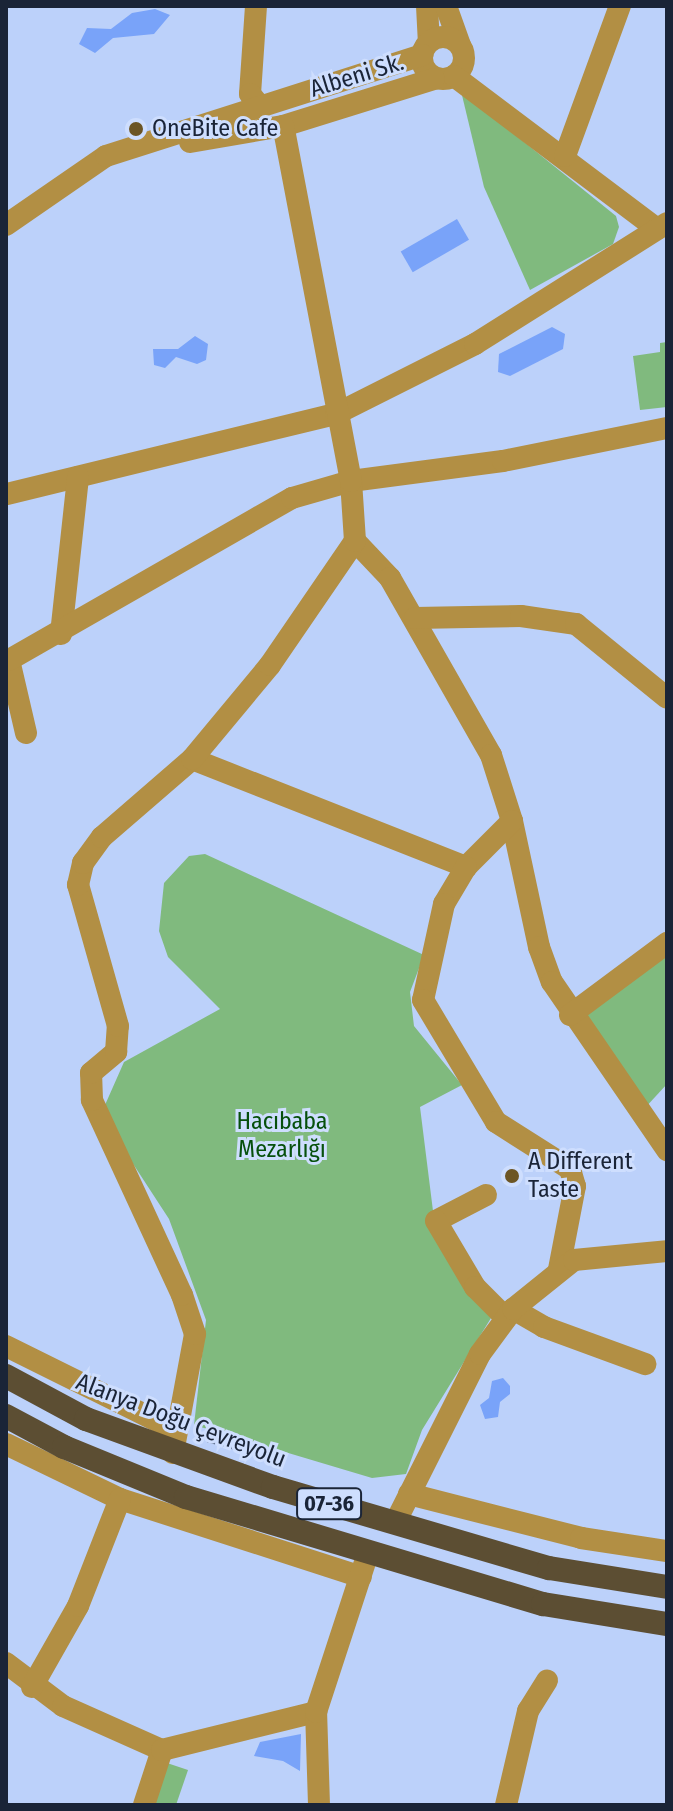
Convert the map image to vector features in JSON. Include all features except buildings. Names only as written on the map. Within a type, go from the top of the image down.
[{"type":"highway","name":"Alanya Doğu Çevreyolu","points":[[6,1376],[86,1419],[175,1442],[395,1523],[549,1568],[667,1587]]},
{"type":"highway","name":"07-36","points":[[6,1416],[78,1454],[186,1497],[543,1604],[667,1624]]},
{"type":"street","points":[[256,6],[250,94],[261,107]]},
{"type":"street","points":[[425,49],[427,6]]},
{"type":"street","points":[[446,6],[453,64]]},
{"type":"street","points":[[565,156],[620,6]]},
{"type":"street","points":[[425,49],[442,37],[453,64]]},
{"type":"street","points":[[7,494],[336,414],[475,344],[662,226],[514,117],[453,64],[425,49]]},
{"type":"street","name":"Albeni Sk.","points":[[6,225],[106,156],[261,107],[425,49]]},
{"type":"street","name":"Albeni Sk.","points":[[106,156],[283,126],[453,64]]},
{"type":"street","points":[[6,1346],[175,1442],[195,1334],[182,1295],[92,1100],[91,1073],[116,1052],[118,1026],[78,885],[83,863],[102,837],[192,759],[270,665],[355,541],[351,481],[283,126]]},
{"type":"street","points":[[26,733],[9,660],[61,634],[292,498],[351,481],[503,461],[667,428]]},
{"type":"street","points":[[61,634],[78,477]]},
{"type":"street","points":[[355,541],[390,578],[491,755],[512,821],[539,947],[570,1015],[667,1150]]},
{"type":"street","points":[[415,618],[521,616],[576,624],[667,698]]},
{"type":"street","points":[[192,759],[466,867]]},
{"type":"street","points":[[512,821],[466,867],[444,904],[423,1000],[496,1122],[570,1169],[575,1186],[559,1269]]},
{"type":"street","points":[[570,1015],[667,943]]},
{"type":"street","points":[[486,1195],[436,1221],[475,1287],[510,1313],[645,1364]]},
{"type":"street","points":[[395,1523],[480,1354],[510,1313],[559,1269],[574,1260],[667,1251]]},
{"type":"street","points":[[6,1444],[120,1499],[361,1577]]},
{"type":"street","points":[[409,1494],[581,1538],[667,1551]]},
{"type":"street","points":[[32,1687],[78,1606],[120,1499]]},
{"type":"street","points":[[319,1805],[316,1712],[368,1552]]},
{"type":"street","points":[[6,1663],[32,1687],[162,1750],[316,1712]]},
{"type":"street","points":[[506,1805],[528,1711],[547,1680]]},
{"type":"street","points":[[144,1805],[162,1750]]},
{"type":"path","points":[[175,1442],[252,1453]]},
{"type":"green space","points":[[461,91],[616,216],[619,227],[613,244],[530,290],[484,187]]},
{"type":"green space","points":[[667,342],[667,407],[640,410],[633,356],[660,352],[660,343]]},
{"type":"green space","name":"Hacıbaba Mezarlığı","points":[[205,854],[424,955],[410,992],[414,1026],[462,1085],[420,1107],[435,1227],[491,1318],[422,1430],[406,1474],[372,1478],[194,1425],[206,1320],[169,1219],[111,1130],[105,1105],[124,1062],[220,1009],[168,957],[159,931],[164,883],[189,856]]},
{"type":"green space","points":[[667,953],[667,1084],[644,1109],[578,1016]]},
{"type":"green space","points":[[167,1763],[188,1770],[176,1805],[152,1805]]},
{"type":"water","points":[[155,9],[170,15],[154,34],[113,38],[95,53],[79,44],[87,28],[111,29],[132,13]]},
{"type":"water","points":[[457,219],[469,240],[413,272],[401,252]]},
{"type":"water","points":[[552,327],[565,334],[563,349],[510,376],[498,372],[499,354]]},
{"type":"water","points":[[195,336],[208,344],[206,360],[197,364],[176,357],[165,368],[154,365],[153,349],[178,349]]},
{"type":"water","points":[[503,1378],[510,1386],[510,1394],[500,1402],[498,1417],[485,1419],[480,1405],[489,1398],[492,1381]]},
{"type":"water","points":[[301,1734],[300,1771],[283,1761],[254,1756],[260,1742]]},
{"type":"place","name":"OneBite Cafe","points":[[136,129]]},
{"type":"place","name":"A Different Taste","points":[[512,1176]]}]
